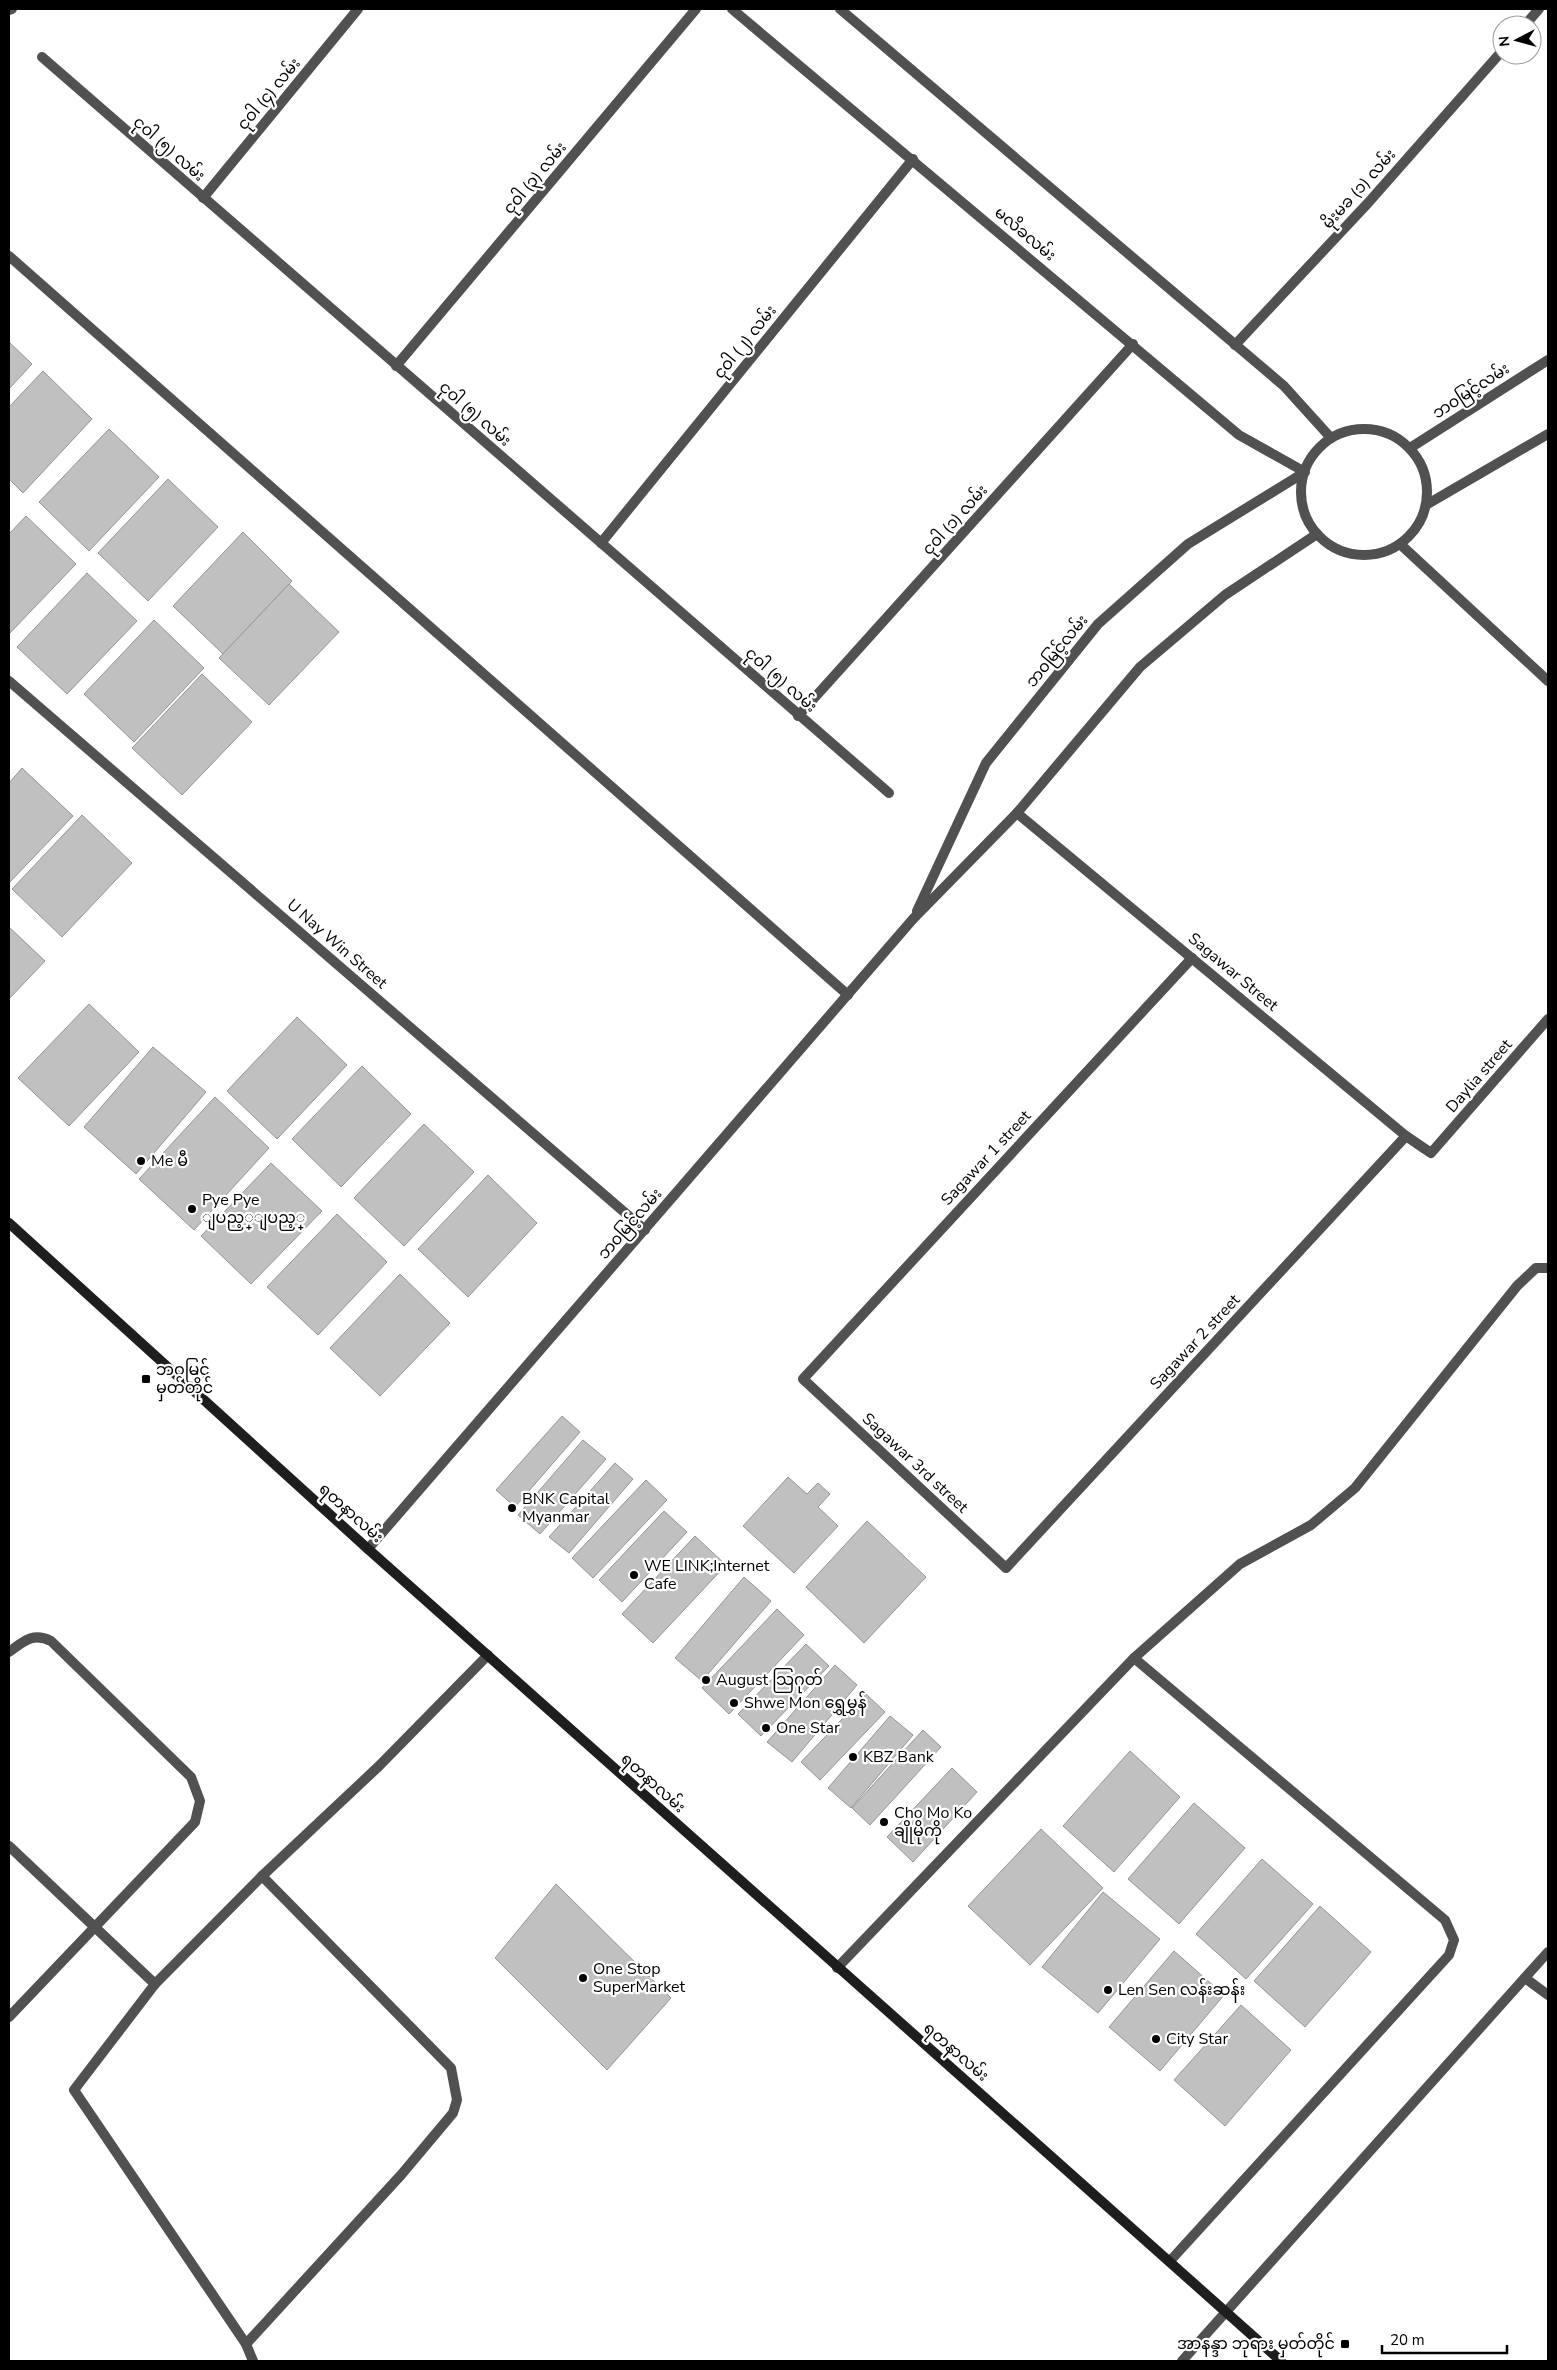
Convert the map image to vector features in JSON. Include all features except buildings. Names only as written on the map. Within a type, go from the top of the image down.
[{"type":"main road","name":"ရတနာလမ်း","points":[[9,1223],[368,1549],[1281,2361]]},
{"type":"street","name":"ငုဝါ (၄) လမ်း","points":[[202,198],[358,9]]},
{"type":"street","name":"ငုဝါ (၃) လမ်း","points":[[396,366],[696,9]]},
{"type":"street","name":"မလိခလမ်း","points":[[732,9],[1239,435],[1305,472]]},
{"type":"street","points":[[840,9],[1284,386],[1331,438]]},
{"type":"street","name":"ငုဝါ (၅) လမ်း","points":[[42,57],[798,716],[889,793]]},
{"type":"street","name":"မိုးမခ (၁) လမ်း","points":[[1235,345],[1368,203],[1492,62]]},
{"type":"street","name":"ငုဝါ (၂) လမ်း","points":[[601,543],[913,160]]},
{"type":"street","points":[[9,256],[848,995]]},
{"type":"street","name":"ငုဝါ (၁) လမ်း","points":[[798,716],[1133,344]]},
{"type":"street","name":"ဘ၀မြင့်လမ်း","points":[[1410,448],[1548,360]]},
{"type":"street","points":[[1373,429],[1400,439],[1410,448],[1422,465],[1428,485],[1426,505],[1417,527],[1400,544],[1384,553],[1366,555],[1348,553],[1331,546],[1317,534],[1308,521],[1301,489],[1305,472],[1315,453],[1331,438],[1344,432],[1373,429]]},
{"type":"street","points":[[1426,505],[1548,434]]},
{"type":"street","name":"ဘ၀မြင့်လမ်း","points":[[914,919],[986,763],[1098,624],[1188,544],[1305,472]]},
{"type":"street","name":"ဘ၀မြင့်လမ်း","points":[[368,1549],[914,919],[1017,813],[1140,667],[1225,595],[1317,534]]},
{"type":"street","points":[[1400,544],[1548,681]]},
{"type":"street","name":"U Nay Win Street","points":[[9,681],[645,1230]]},
{"type":"street","name":"Sagawar Street","points":[[1017,813],[1406,1136],[1431,1153]]},
{"type":"street","name":"Sagawar 1 street","points":[[802,1380],[1192,958]]},
{"type":"street","name":"Daylia street","points":[[1431,1153],[1548,1019]]},
{"type":"street","name":"Sagawar 2 street","points":[[1006,1568],[1406,1136]]},
{"type":"street","points":[[837,1968],[1134,1658],[1240,1564],[1311,1525],[1356,1488],[1517,1286],[1536,1268],[1548,1268]]},
{"type":"street","name":"Sagawar 3rd street","points":[[802,1380],[1006,1568]]},
{"type":"street","points":[[9,1652],[30,1637],[44,1638],[51,1642],[191,1777],[200,1802],[195,1822],[96,1928],[9,2017]]},
{"type":"street","points":[[253,2361],[246,2344],[74,2090],[155,1984],[262,1876],[379,1766],[488,1656]]},
{"type":"street","points":[[1134,1658],[1445,1920],[1454,1940],[1448,1955],[1170,2261]]},
{"type":"street","points":[[9,1846],[155,1984]]},
{"type":"street","points":[[246,2344],[401,2175],[453,2113],[457,2100],[451,2068],[262,1876]]},
{"type":"street","points":[[1182,2361],[1228,2313],[1548,1952]]},
{"type":"street","points":[[1525,1978],[1548,1995]]},
{"type":"place","name":"Me မီ","points":[[141,1161]]},
{"type":"place","name":"Pye Pye ျပည့္ျပည့္","points":[[192,1209]]},
{"type":"place","name":"ဘဝမြင့် မှတ်တိုင်","points":[[146,1379]]},
{"type":"place","name":"BNK Capital Myanmar","points":[[512,1508]]},
{"type":"place","name":"WE LINK;Internet Cafe","points":[[634,1575]]},
{"type":"place","name":"August သြဂုတ်","points":[[706,1680]]},
{"type":"place","name":"Shwe Mon ရွှေမွှန်","points":[[734,1703]]},
{"type":"place","name":"One Star","points":[[766,1728]]},
{"type":"place","name":"KBZ Bank","points":[[853,1757]]},
{"type":"place","name":"Cho Mo Ko ချိုမိုကို","points":[[884,1822]]},
{"type":"place","name":"One Stop SuperMarket","points":[[583,1978]]},
{"type":"place","name":"Len Sen လန်းဆန်း","points":[[1108,1990]]},
{"type":"place","name":"City Star","points":[[1156,2039]]},
{"type":"place","name":"အာနန္ဒာ ဘုရား မှတ်တိုင်","points":[[1345,2344]]}]
